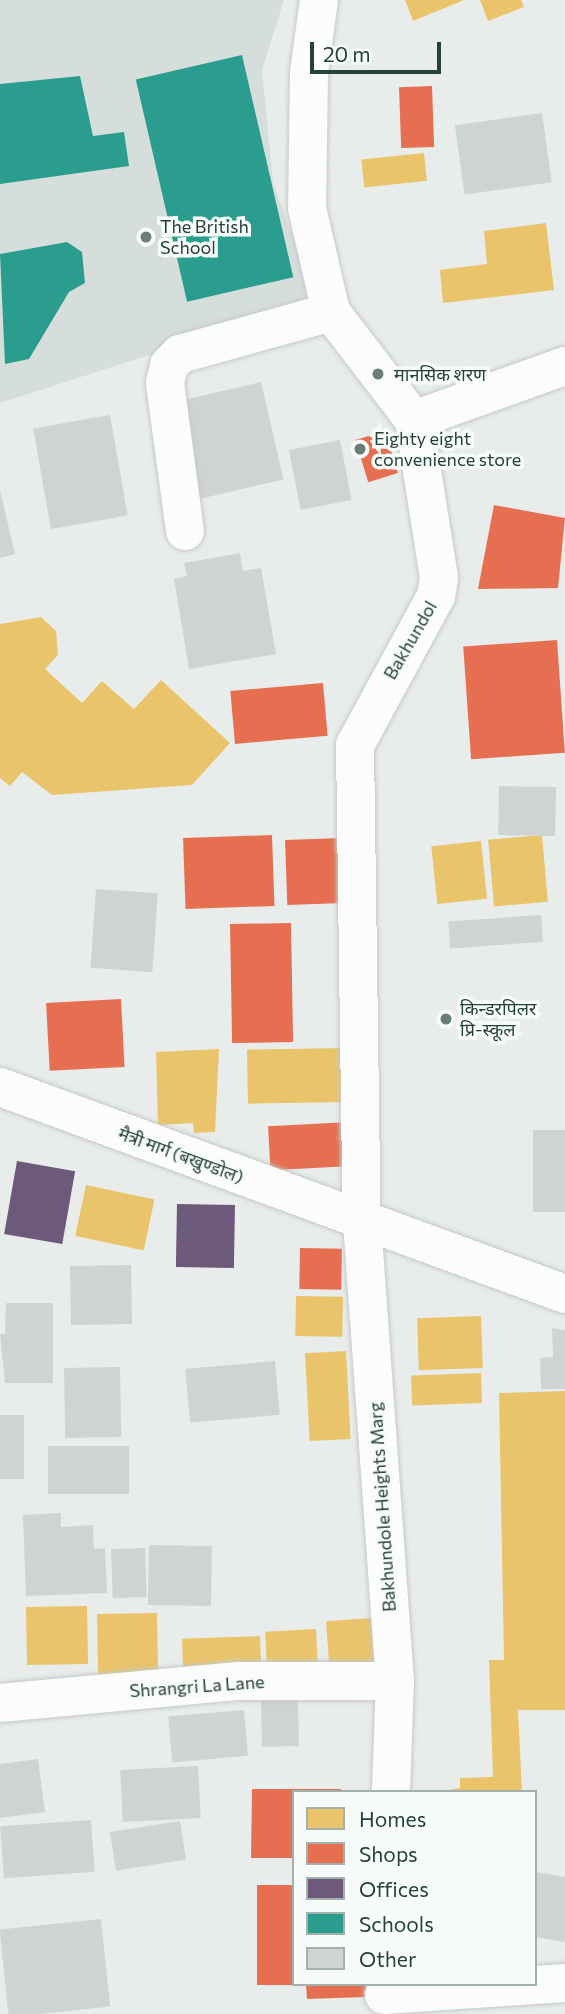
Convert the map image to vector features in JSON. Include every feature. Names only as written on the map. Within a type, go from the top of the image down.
[{"type":"street","points":[[319,0],[309,72],[307,208],[331,312],[414,420],[565,366]]},
{"type":"street","points":[[185,531],[165,383],[169,365],[180,354],[331,312]]},
{"type":"street","name":"Bakhundol","points":[[362,1222],[355,745],[436,596],[414,420]]},
{"type":"street","name":"मैत्री मार्ग (बखुण्डोल)","points":[[0,1087],[362,1222],[565,1294]]},
{"type":"street","name":"Bakhundole Heights Marg","points":[[362,1222],[395,1681],[391,1790]]},
{"type":"street","name":"Shrangri La Lane","points":[[0,1703],[239,1681],[395,1681]]},
{"type":"street","points":[[537,1985],[565,1983]]},
{"type":"street","points":[[384,1998],[529,1986]]},
{"type":"shaded area","name":"The British School","points":[[0,0],[284,0],[262,70],[273,182],[312,292],[286,311],[0,403]]},
{"type":"building: Homes","points":[[405,0],[464,0],[413,21]]},
{"type":"building: Homes","points":[[480,0],[521,0],[524,7],[488,21]]},
{"type":"building: Homes","points":[[424,153],[427,181],[364,187],[361,160]]},
{"type":"building: Homes","points":[[546,223],[554,290],[443,303],[440,270],[487,264],[484,231]]},
{"type":"building: Homes","points":[[41,617],[56,631],[58,655],[45,669],[82,703],[102,681],[134,709],[161,680],[230,743],[192,785],[52,795],[22,772],[10,786],[0,778],[0,624]]},
{"type":"building: Homes","points":[[542,835],[548,902],[494,906],[488,840]]},
{"type":"building: Homes","points":[[481,841],[487,899],[437,904],[431,846]]},
{"type":"building: Homes","points":[[346,1048],[347,1102],[248,1104],[247,1050]]},
{"type":"building: Homes","points":[[219,1049],[215,1132],[194,1133],[193,1123],[158,1125],[156,1052]]},
{"type":"building: Homes","points":[[86,1185],[154,1200],[144,1250],[75,1236]]},
{"type":"building: Homes","points":[[296,1296],[343,1297],[342,1337],[295,1336]]},
{"type":"building: Homes","points":[[481,1316],[483,1368],[419,1370],[417,1318]]},
{"type":"building: Homes","points":[[346,1351],[351,1439],[310,1441],[305,1353]]},
{"type":"building: Homes","points":[[481,1373],[482,1403],[412,1405],[411,1375]]},
{"type":"building: Homes","points":[[565,1391],[565,1710],[518,1710],[522,1790],[449,1790],[460,1788],[460,1778],[493,1777],[489,1660],[504,1660],[499,1393]]},
{"type":"building: Homes","points":[[87,1606],[88,1664],[27,1665],[26,1607]]},
{"type":"building: Homes","points":[[157,1613],[158,1675],[98,1676],[97,1614]]},
{"type":"building: Homes","points":[[372,1618],[375,1663],[329,1666],[326,1621]]},
{"type":"building: Homes","points":[[316,1629],[318,1666],[267,1669],[265,1632]]},
{"type":"building: Homes","points":[[260,1636],[261,1668],[183,1671],[182,1639]]},
{"type":"building: Shops","points":[[432,86],[434,147],[401,148],[399,87]]},
{"type":"building: Shops","points":[[385,431],[398,473],[368,482],[355,440]]},
{"type":"building: Shops","points":[[494,505],[565,518],[558,588],[478,589]]},
{"type":"building: Shops","points":[[557,640],[565,753],[471,759],[463,647]]},
{"type":"building: Shops","points":[[323,683],[328,736],[235,744],[230,691]]},
{"type":"building: Shops","points":[[272,835],[274,906],[186,909],[183,838]]},
{"type":"building: Shops","points":[[341,838],[343,903],[287,905],[285,840]]},
{"type":"building: Shops","points":[[291,923],[293,1042],[232,1043],[230,924]]},
{"type":"building: Shops","points":[[121,999],[125,1067],[50,1071],[46,1003]]},
{"type":"building: Shops","points":[[350,1122],[352,1166],[270,1170],[268,1126]]},
{"type":"building: Shops","points":[[300,1248],[342,1249],[341,1290],[299,1289]]},
{"type":"building: Shops","points":[[252,1789],[341,1789],[292,1790],[292,1858],[251,1858]]},
{"type":"building: Shops","points":[[257,1885],[292,1885],[292,1985],[257,1985]]},
{"type":"building: Shops","points":[[306,1986],[366,1986],[366,1997],[307,1999]]},
{"type":"building: Offices","points":[[17,1161],[75,1171],[62,1244],[4,1234]]},
{"type":"building: Offices","points":[[177,1204],[235,1205],[234,1268],[176,1267]]},
{"type":"building: Schools","points":[[242,55],[293,277],[187,302],[136,80]]},
{"type":"building: Schools","points":[[80,76],[93,136],[124,132],[129,166],[0,184],[0,84]]},
{"type":"building: Schools","points":[[67,242],[82,252],[85,283],[69,292],[29,359],[5,364],[0,254]]},
{"type":"building: Other","points":[[542,113],[552,182],[465,195],[455,125]]},
{"type":"building: Other","points":[[261,382],[283,479],[195,500],[172,402]]},
{"type":"building: Other","points":[[110,415],[128,515],[51,529],[33,429]]},
{"type":"building: Other","points":[[340,440],[352,500],[301,510],[289,450]]},
{"type":"building: Other","points":[[0,490],[15,554],[0,558]]},
{"type":"building: Other","points":[[240,553],[243,571],[261,568],[276,654],[189,669],[174,579],[187,576],[184,563]]},
{"type":"building: Other","points":[[499,786],[556,787],[555,836],[498,835]]},
{"type":"building: Other","points":[[96,889],[158,893],[152,972],[90,968]]},
{"type":"building: Other","points":[[541,915],[543,942],[450,948],[448,921]]},
{"type":"building: Other","points":[[533,1130],[565,1130],[565,1212],[533,1212]]},
{"type":"building: Other","points":[[131,1265],[132,1324],[71,1325],[70,1266]]},
{"type":"building: Other","points":[[6,1303],[53,1303],[53,1383],[5,1383],[0,1334],[5,1334]]},
{"type":"building: Other","points":[[552,1328],[565,1330],[565,1389],[541,1389],[540,1358],[553,1357]]},
{"type":"building: Other","points":[[275,1361],[280,1415],[190,1423],[185,1369]]},
{"type":"building: Other","points":[[120,1367],[121,1437],[65,1438],[64,1368]]},
{"type":"building: Other","points":[[0,1415],[24,1415],[24,1479],[0,1479]]},
{"type":"building: Other","points":[[48,1446],[129,1446],[129,1494],[48,1494]]},
{"type":"building: Other","points":[[61,1513],[61,1527],[93,1525],[94,1549],[105,1548],[107,1593],[26,1596],[23,1515]]},
{"type":"building: Other","points":[[149,1545],[212,1546],[211,1606],[148,1605]]},
{"type":"building: Other","points":[[145,1548],[147,1597],[113,1598],[111,1549]]},
{"type":"building: Other","points":[[298,1695],[299,1746],[262,1747],[261,1696]]},
{"type":"building: Other","points":[[244,1710],[248,1756],[172,1762],[168,1717]]},
{"type":"building: Other","points":[[38,1759],[45,1812],[0,1818],[0,1764]]},
{"type":"building: Other","points":[[198,1766],[201,1818],[123,1822],[120,1770]]},
{"type":"building: Other","points":[[91,1820],[95,1872],[4,1878],[0,1826]]},
{"type":"building: Other","points":[[180,1821],[186,1860],[116,1871],[110,1832]]},
{"type":"building: Other","points":[[537,1872],[565,1877],[565,1942],[537,1937]]},
{"type":"building: Other","points":[[101,1919],[110,2007],[39,2014],[8,2014],[0,1930]]},
{"type":"place","name":"The British School","points":[[146,237]]},
{"type":"place","name":"मानसिक शरण","points":[[378,374]]},
{"type":"place","name":"Eighty eight convenience store","points":[[360,449]]},
{"type":"place","name":"किन्डरपिलर प्रि-स्कूल","points":[[446,1019]]}]
